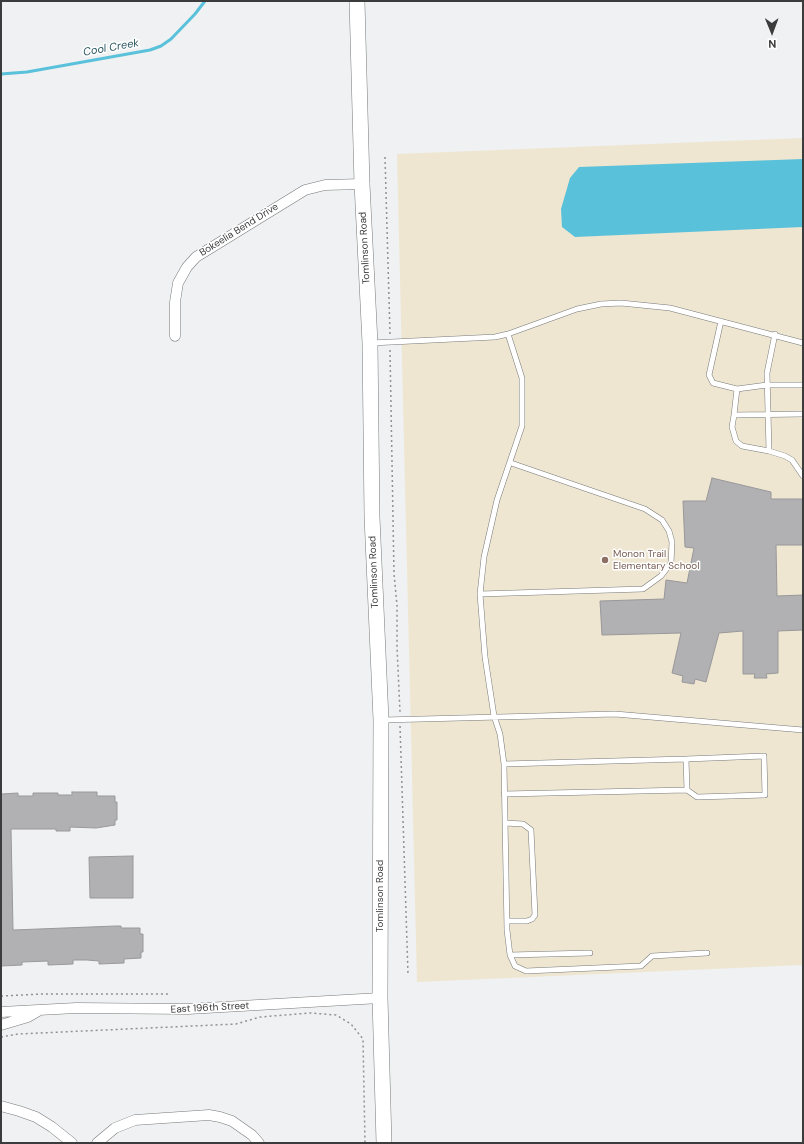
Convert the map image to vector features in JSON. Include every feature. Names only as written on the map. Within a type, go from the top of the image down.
[{"type":"street","name":"Tomlinson Road","points":[[357,1],[362,184],[370,343],[372,517],[381,720],[380,998],[384,1143]]},
{"type":"street","name":"Bokeelia Bend Drive","points":[[175,336],[175,302],[178,283],[186,267],[196,257],[305,190],[325,185],[362,184]]},
{"type":"street","name":"East 196th Street","points":[[1,1012],[76,1008],[188,1009],[380,998]]},
{"type":"street","name":"East 196th Street","points":[[1,1025],[28,1017],[40,1010]]},
{"type":"street","points":[[1,1106],[36,1117],[52,1126],[72,1143]]},
{"type":"street","points":[[96,1143],[111,1130],[135,1120],[209,1115],[220,1117],[232,1122],[248,1132],[259,1143]]},
{"type":"lane","points":[[370,343],[480,338],[508,334],[577,309],[611,303],[644,304],[670,308],[775,334],[803,343]]},
{"type":"lane","points":[[721,321],[709,375],[713,383],[737,389],[767,385],[803,386]]},
{"type":"lane","points":[[508,334],[522,378],[522,426],[511,463],[497,500],[484,557],[480,594],[485,657],[494,716],[500,734],[504,764],[507,921],[510,955],[516,966],[526,971],[641,966],[652,956],[707,954]]},
{"type":"lane","points":[[769,451],[767,373],[775,334]]},
{"type":"lane","points":[[737,389],[732,427],[736,441],[742,446],[769,451],[785,456],[792,460],[803,476]]},
{"type":"lane","points":[[734,415],[803,414]]},
{"type":"lane","points":[[480,594],[643,589],[661,576],[671,563],[672,542],[669,531],[662,520],[645,508],[511,463]]},
{"type":"lane","points":[[381,720],[615,714],[803,730]]},
{"type":"lane","points":[[504,764],[764,756],[765,795],[697,797],[687,790],[504,794]]},
{"type":"lane","points":[[686,759],[687,790]]},
{"type":"lane","points":[[505,823],[523,824],[531,830],[535,915],[532,919],[527,921],[507,921]]},
{"type":"lane","points":[[510,955],[590,953]]},
{"type":"path","points":[[385,156],[394,574],[397,605],[396,647],[400,719],[408,974]]},
{"type":"path","points":[[1,996],[44,994],[171,994]]},
{"type":"path","points":[[1,1037],[18,1034],[236,1024],[260,1017],[310,1014],[336,1015],[351,1024],[363,1039],[365,1143]]},
{"type":"shaded area","name":"Monon Trail Elementary School","points":[[803,138],[803,965],[417,982],[397,154]]},
{"type":"water","points":[[803,159],[803,227],[575,237],[562,227],[561,209],[570,178],[579,167]]},
{"type":"building","name":"Monon Trail Elementary School","points":[[712,478],[771,492],[771,499],[803,499],[803,545],[776,545],[777,596],[803,595],[803,630],[778,631],[778,673],[766,674],[767,678],[754,678],[755,674],[743,674],[743,631],[719,633],[706,682],[695,679],[694,684],[682,682],[683,676],[672,673],[681,633],[602,635],[600,601],[664,599],[666,580],[687,583],[694,548],[685,547],[683,501],[706,501]]},
{"type":"building","points":[[72,792],[97,792],[97,796],[115,796],[115,802],[117,802],[117,820],[115,820],[115,825],[96,828],[70,827],[70,831],[56,831],[56,829],[11,829],[13,930],[116,926],[121,926],[121,928],[140,928],[140,934],[143,934],[143,952],[141,952],[141,958],[124,959],[124,963],[99,964],[99,961],[73,960],[73,964],[48,965],[48,961],[22,962],[22,965],[1,966],[1,794],[18,793],[18,796],[33,796],[33,793],[58,793],[58,795],[72,795]]},
{"type":"building","points":[[133,856],[133,898],[90,898],[89,857]]},
{"type":"waterway","name":"Cool Creek","points":[[1,74],[27,72],[150,50],[161,46],[171,39],[195,14],[205,1]]},
{"type":"place","name":"Monon Trail Elementary School","points":[[605,560]]}]
